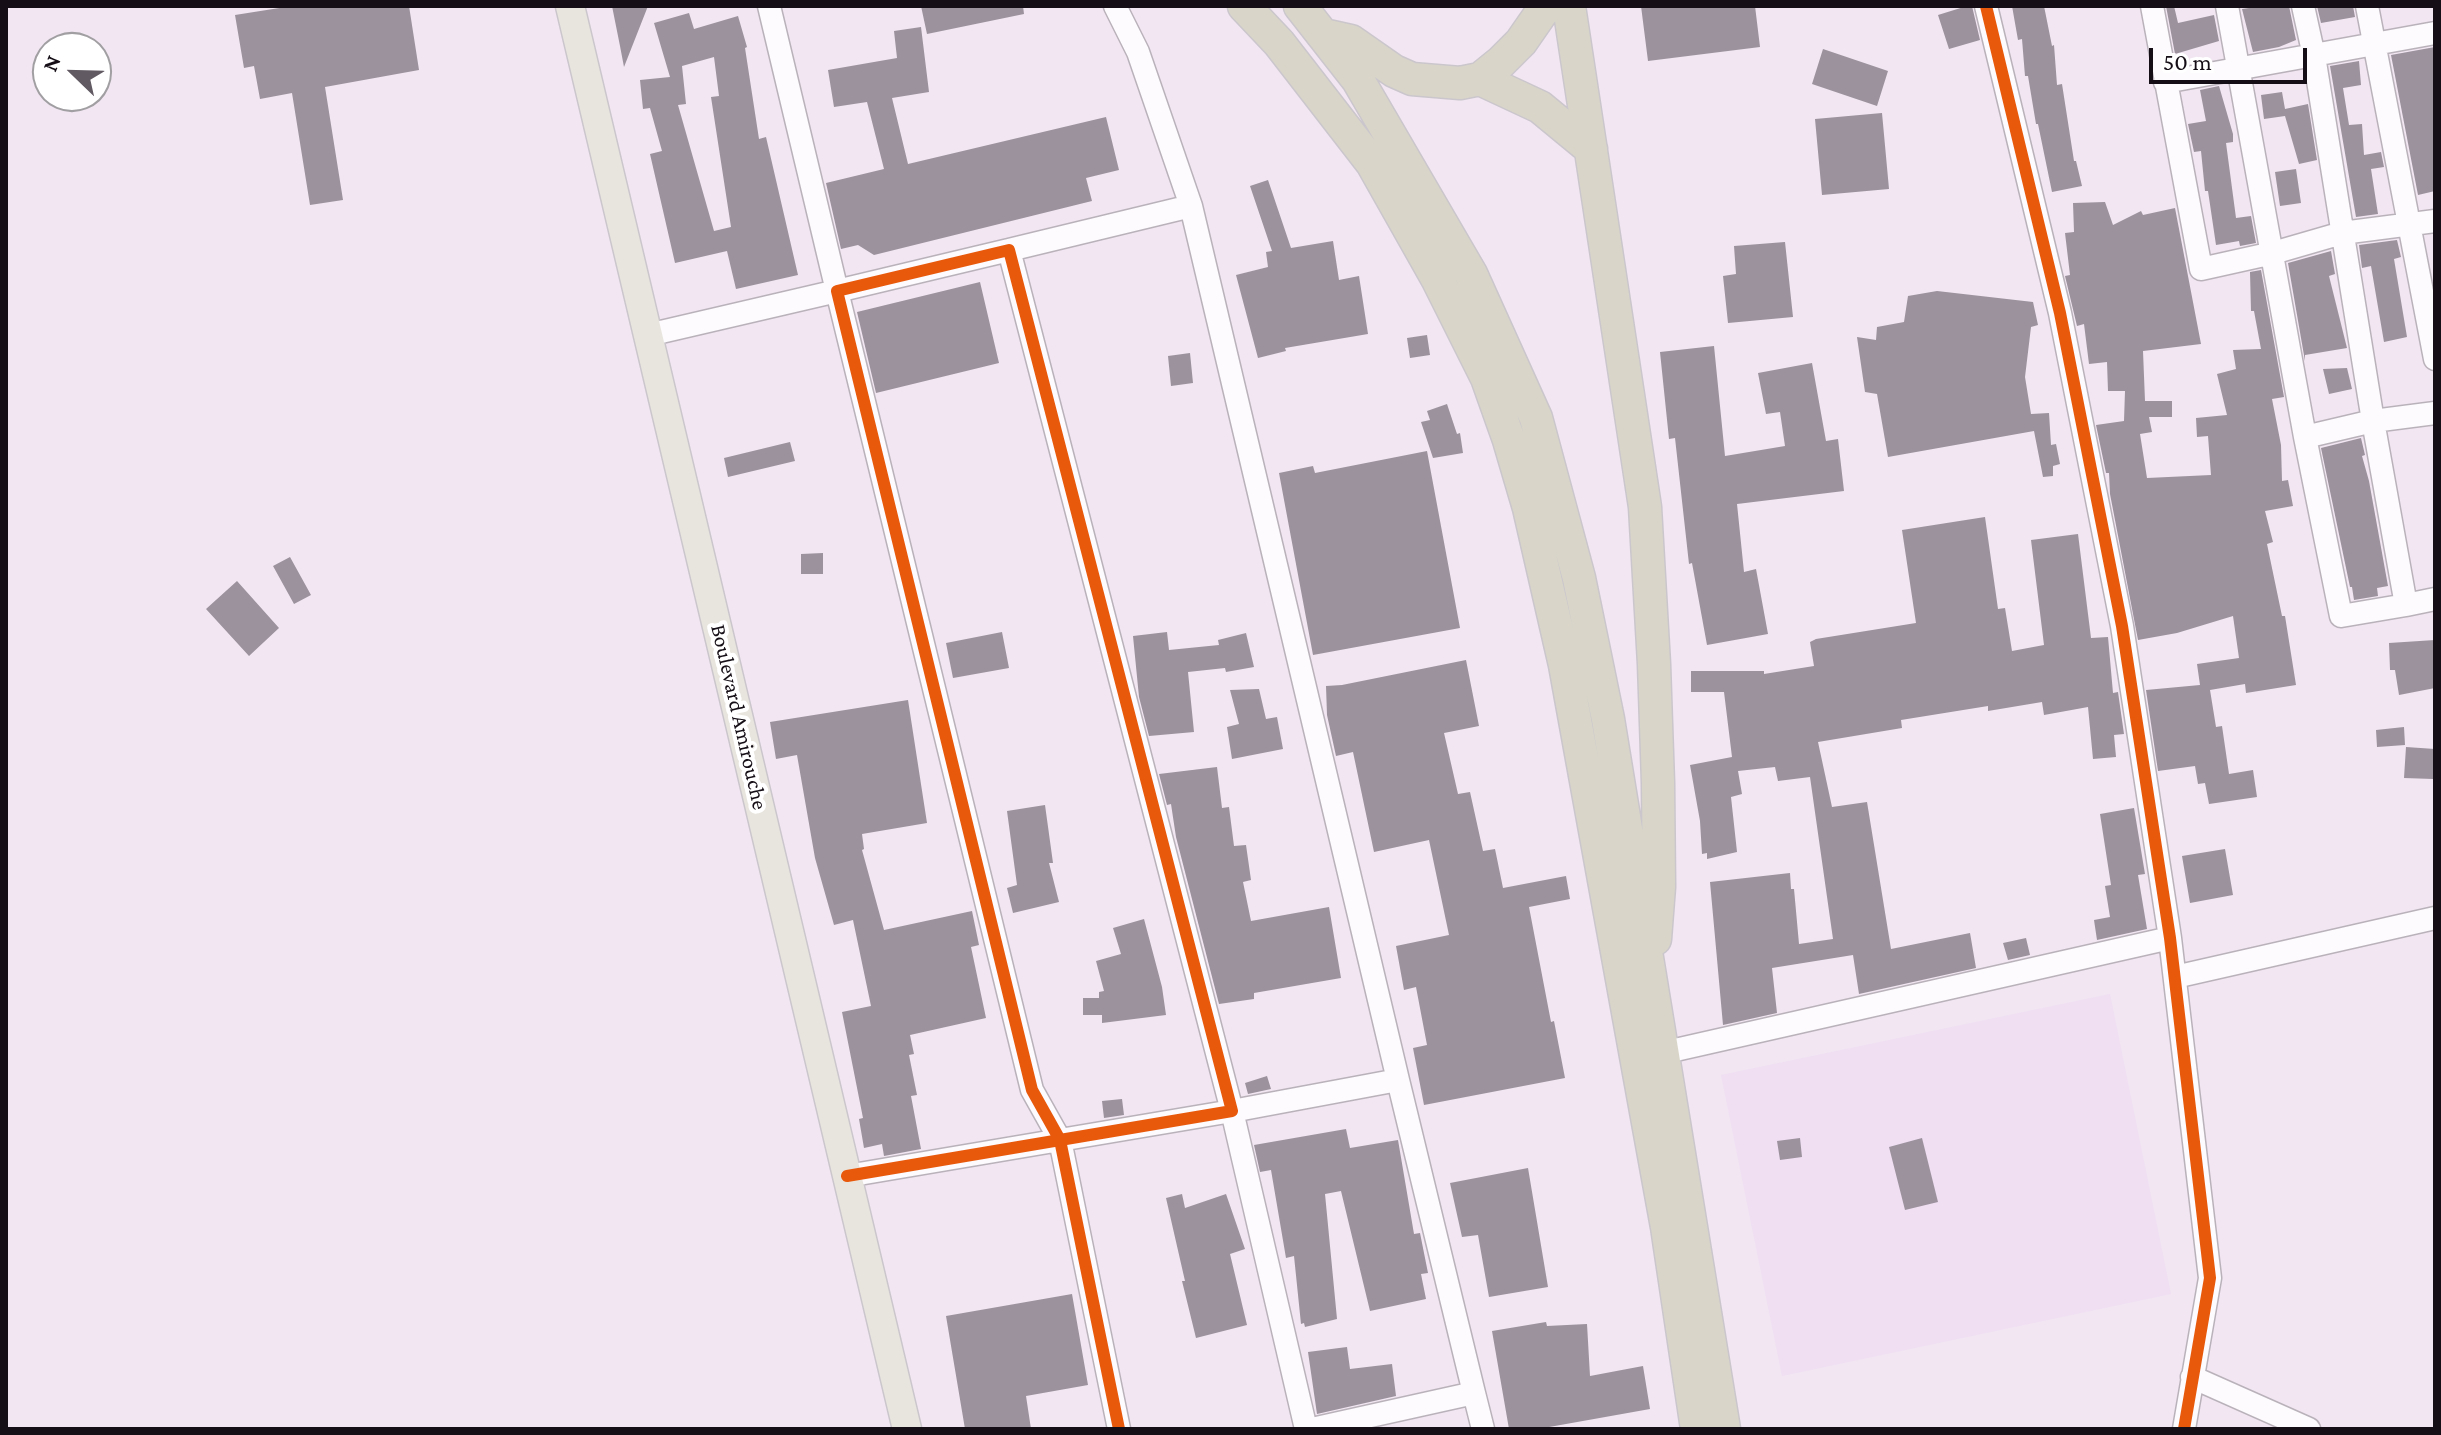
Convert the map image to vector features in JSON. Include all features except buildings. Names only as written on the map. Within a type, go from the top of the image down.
[{"type":"highway","points":[[1244,6],[1279,43],[1372,163],[1438,280],[1487,378],[1509,440],[1529,508],[1565,665],[1667,1227],[1697,1429]]},
{"type":"highway","points":[[1300,6],[1358,80],[1471,274],[1536,418],[1579,578],[1601,688],[1724,1429]]},
{"type":"highway","points":[[1480,79],[1521,42],[1546,6]]},
{"type":"highway","points":[[1569,6],[1645,507],[1654,664],[1659,887],[1651,990]]},
{"type":"highway","points":[[1324,35],[1351,41],[1394,71],[1412,79],[1441,83],[1480,79],[1511,91],[1540,107],[1591,149]]},
{"type":"main road","name":"Boulevard Amirouche","points":[[570,6],[907,1429]]},
{"type":"street","points":[[769,6],[1032,1090],[1060,1140],[1119,1429]]},
{"type":"street","points":[[1115,6],[1138,52],[1191,206],[1483,1429]]},
{"type":"street","points":[[1986,6],[2067,345],[2122,626],[2170,938],[2210,1278],[2184,1429]]},
{"type":"street","points":[[2152,6],[2201,269],[2342,233],[2435,221]]},
{"type":"street","points":[[2227,6],[2305,437],[2341,616],[2435,599]]},
{"type":"street","points":[[2303,6],[2406,605]]},
{"type":"street","points":[[2367,6],[2435,359]]},
{"type":"street","points":[[2165,82],[2435,33]]},
{"type":"street","points":[[648,335],[1191,206]]},
{"type":"street","points":[[1009,250],[1232,1111],[1306,1429]]},
{"type":"street","points":[[2305,437],[2373,421],[2435,413]]},
{"type":"street","points":[[2175,977],[2435,918]]},
{"type":"street","points":[[1662,1053],[2170,938]]},
{"type":"street","points":[[847,1176],[1398,1080]]},
{"type":"street","points":[[2192,1377],[2309,1429]]},
{"type":"street","points":[[1312,1429],[1474,1393]]},
{"type":"shaded area","points":[[2110,994],[2171,1294],[1782,1376],[1721,1075]]},
{"type":"cycle path","points":[[1986,6],[2060,313],[2122,626],[2170,938],[2210,1278],[2184,1429]]},
{"type":"cycle path","points":[[847,1176],[1060,1140],[1232,1111],[1009,250],[837,291],[1032,1090],[1060,1140],[1119,1429]]}]
